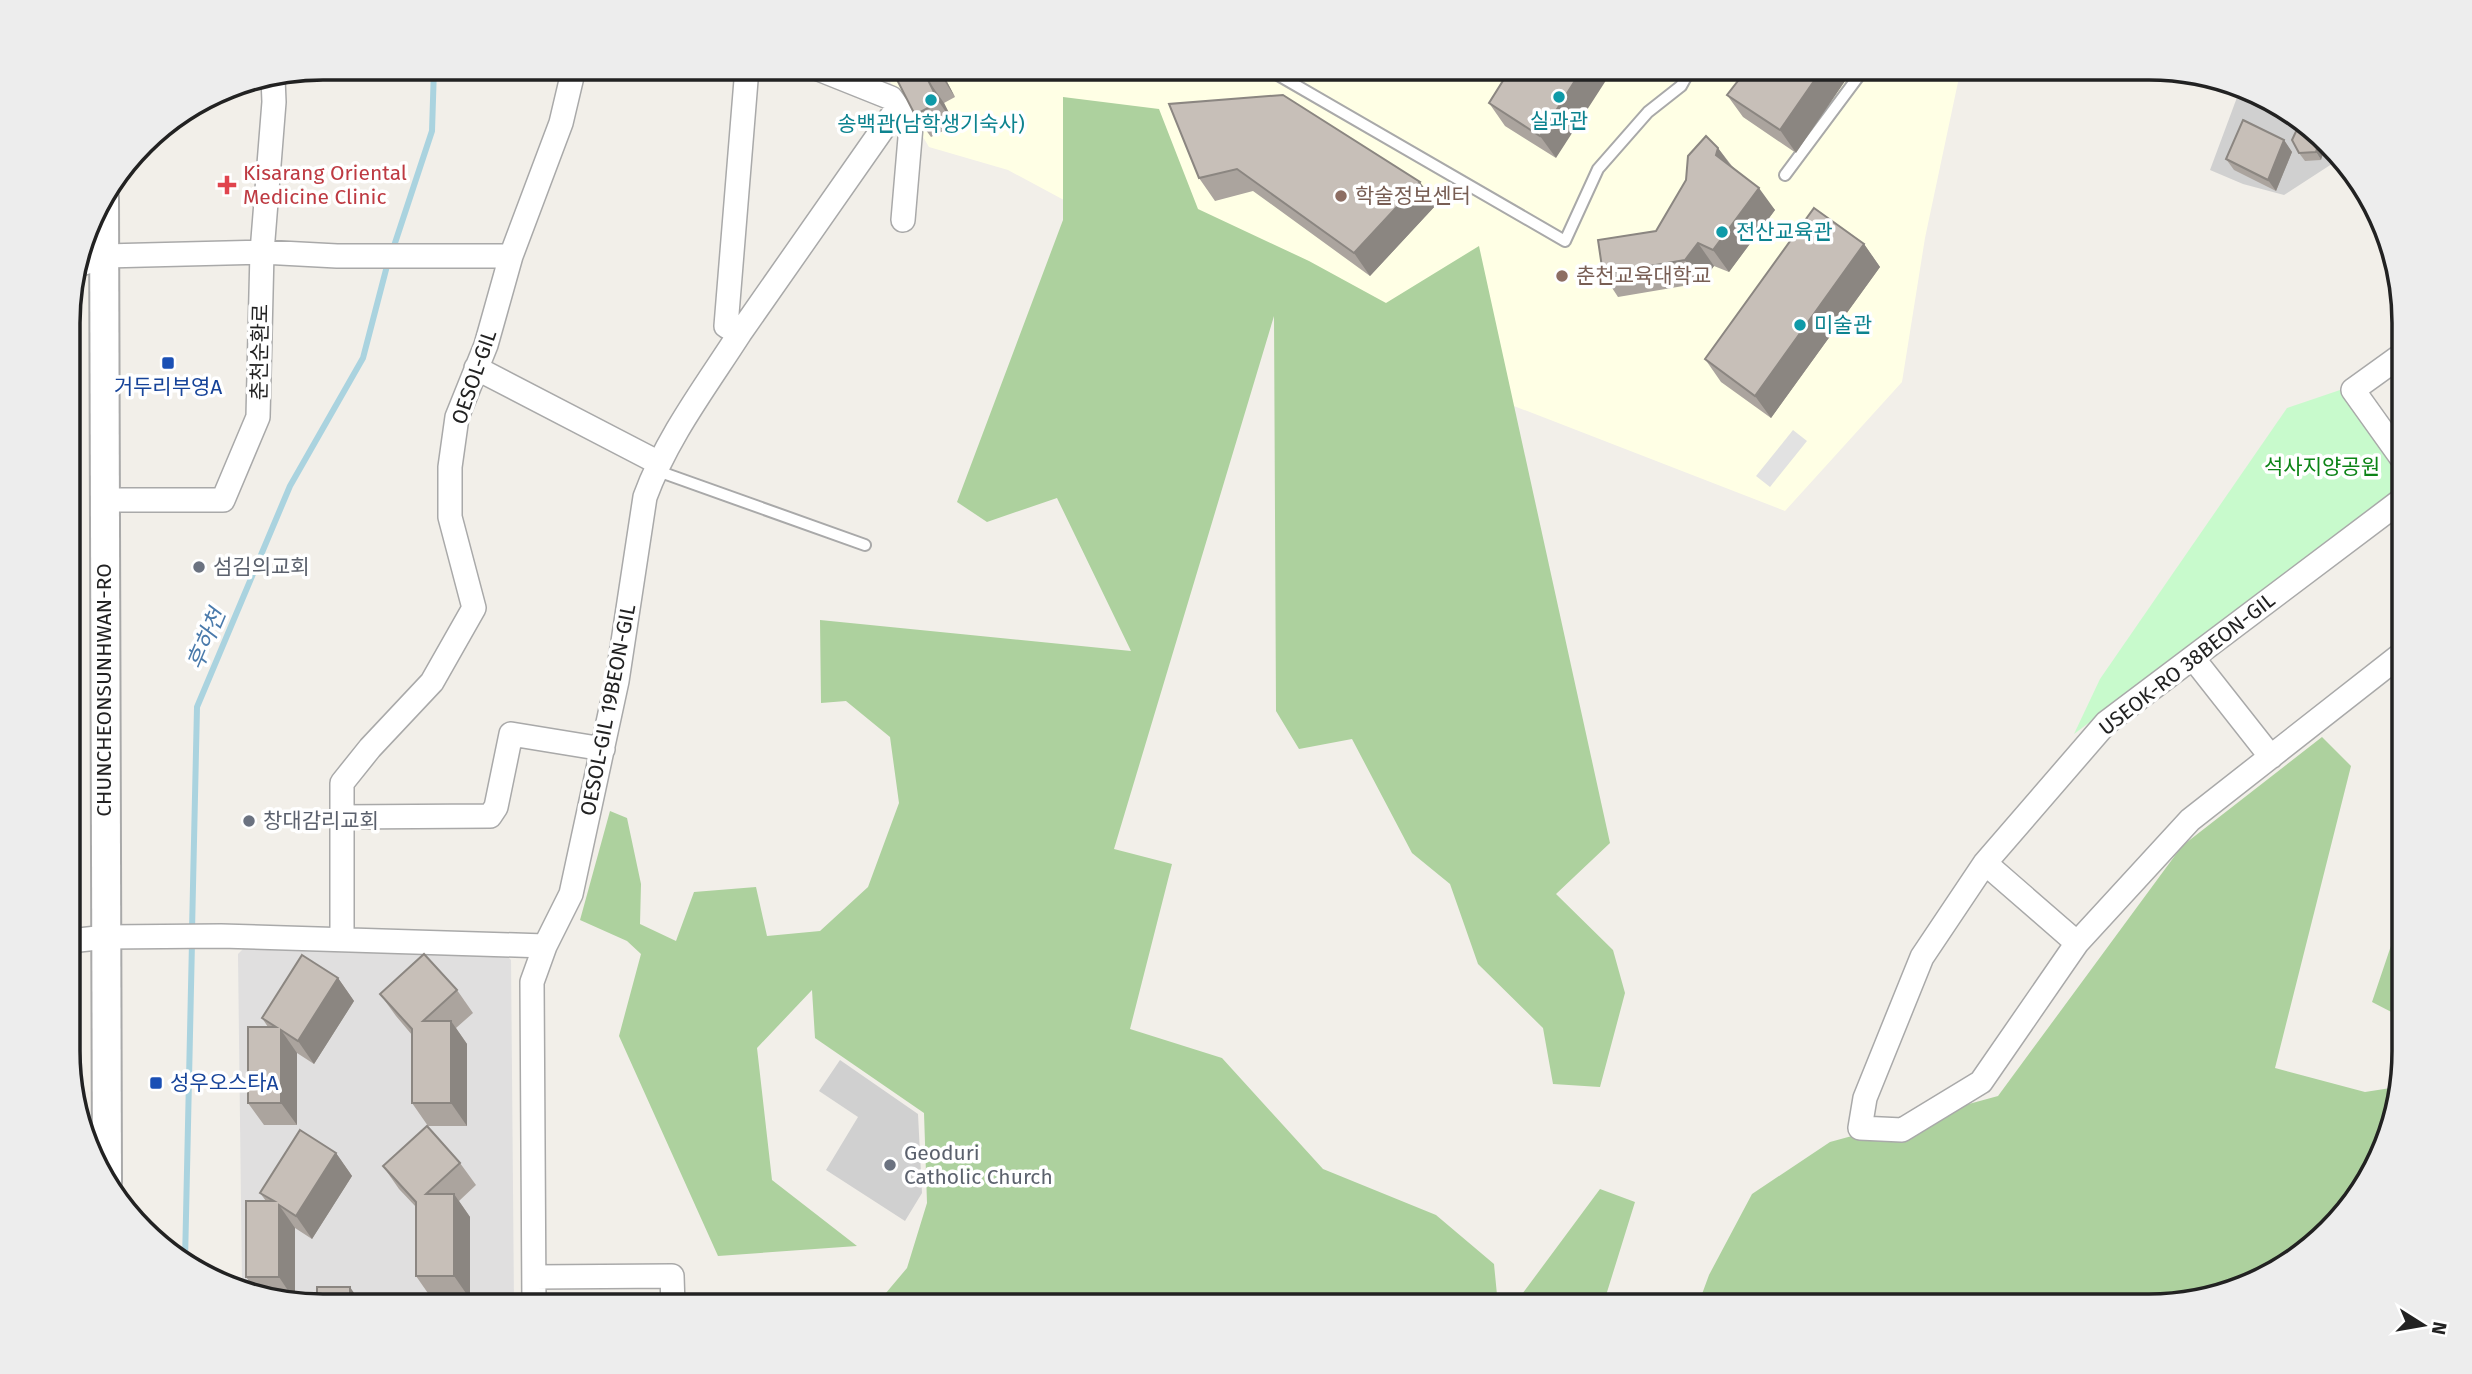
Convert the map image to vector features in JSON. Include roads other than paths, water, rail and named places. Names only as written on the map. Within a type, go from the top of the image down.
[{"type":"street","name":"OESOL-GIL","points":[[342,938],[342,783],[370,748],[432,682],[474,608],[450,517],[450,467],[457,417],[486,345],[511,256],[561,123],[571,81]]},
{"type":"street","points":[[740,332],[726,326],[746,81]]},
{"type":"street","points":[[848,81],[891,98],[911,126],[904,220]]},
{"type":"street","name":"춘천순환로","points":[[104,500],[223,500],[258,417],[262,252],[274,86]]},
{"type":"street","name":"OESOL-GIL 19BEON-GIL","points":[[534,1294],[532,982],[545,946],[571,894],[617,681],[645,497],[657,466],[680,425],[740,332],[898,107]]},
{"type":"street","name":"CHUNCHEONSUNHWAN-RO","points":[[104,220],[107,1160]]},
{"type":"street","points":[[89,261],[105,256],[262,252],[337,256],[511,256]]},
{"type":"street","points":[[2392,362],[2353,390],[2392,445]]},
{"type":"street","points":[[476,369],[657,466]]},
{"type":"street","name":"USEOK-RO 38BEON-GIL","points":[[2392,507],[2106,723],[1985,863],[1922,957],[1865,1098],[1860,1128],[1902,1129],[1981,1082],[2077,943],[2190,820],[2392,662]]},
{"type":"street","points":[[2193,658],[2271,757]]},
{"type":"street","points":[[340,817],[490,816],[496,807],[511,734],[603,749]]},
{"type":"street","points":[[1985,863],[2077,943]]},
{"type":"street","points":[[80,940],[106,937],[221,936],[545,946]]},
{"type":"street","points":[[534,1277],[673,1276],[673,1294]]},
{"type":"lane","points":[[1288,80],[1565,241],[1598,169],[1648,112],[1681,86],[1684,80]]},
{"type":"lane","points":[[1785,175],[1855,80]]},
{"type":"lane","points":[[657,466],[865,545]]},
{"type":"waterway","name":"후하천","points":[[392,252],[432,131],[434,81]]},
{"type":"waterway","name":"후하천","points":[[192,931],[197,707],[290,486],[363,358],[388,262]]},
{"type":"waterway","name":"후하천","points":[[185,1251],[192,942]]},
{"type":"place","name":"실과관","points":[[1559,97]]},
{"type":"place","name":"송백관(남학생기숙사)","points":[[931,100]]},
{"type":"place","name":"Kisarang Oriental Medicine Clinic","points":[[227,185]]},
{"type":"place","name":"학술정보센터","points":[[1341,196]]},
{"type":"place","name":"전산교육관","points":[[1722,232]]},
{"type":"place","name":"춘천교육대학교","points":[[1562,276]]},
{"type":"place","name":"미술관","points":[[1800,325]]},
{"type":"place","name":"거두리부영A","points":[[168,363]]},
{"type":"place","name":"섬김의교회","points":[[199,567]]},
{"type":"place","name":"창대감리교회","points":[[249,821]]},
{"type":"place","name":"성우오스타A","points":[[156,1083]]},
{"type":"place","name":"Geoduri Catholic Church","points":[[890,1165]]},
{"type":"park label","name":"석사지양공원","points":[[2322,467]]}]
